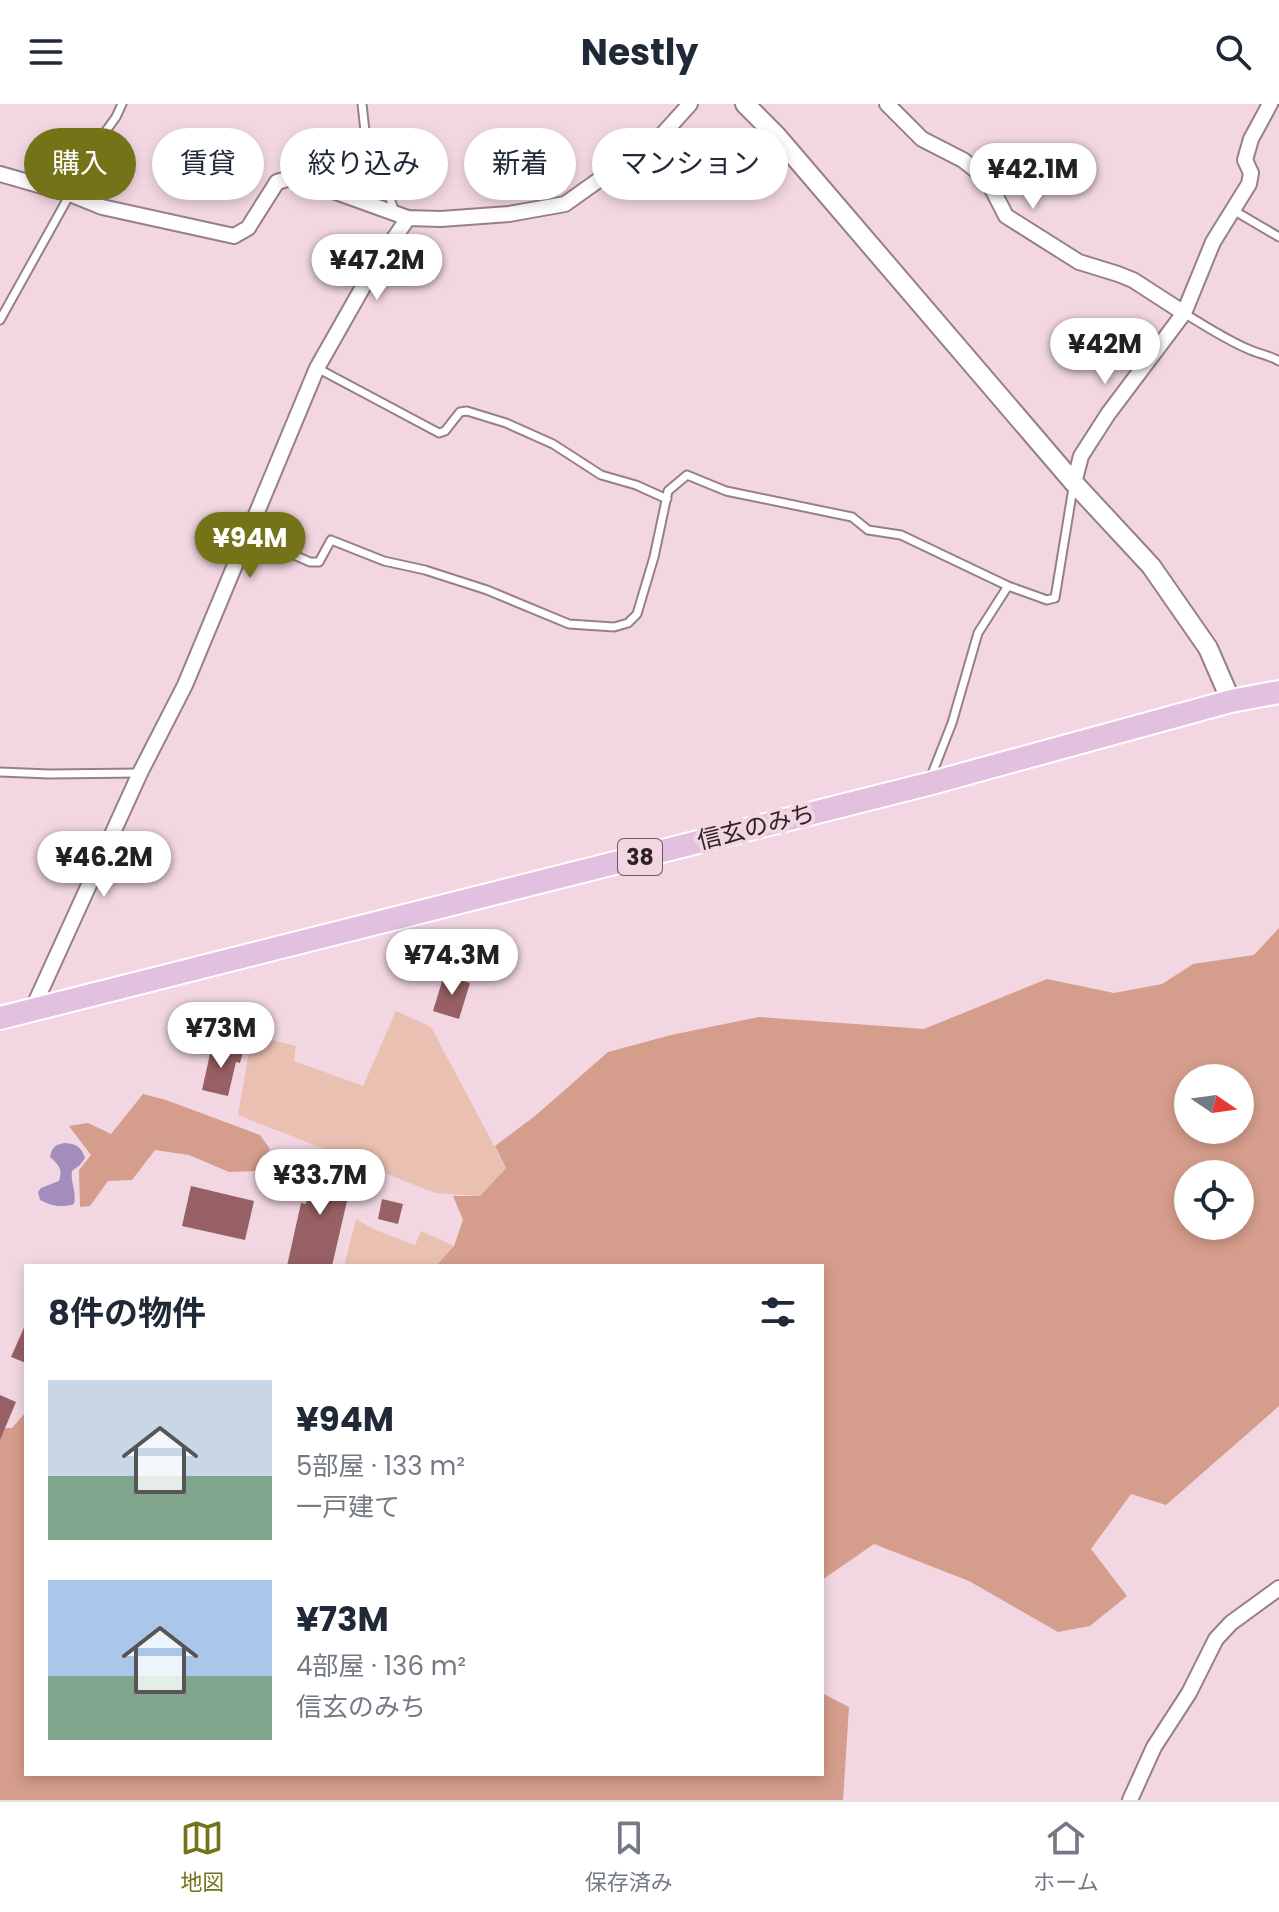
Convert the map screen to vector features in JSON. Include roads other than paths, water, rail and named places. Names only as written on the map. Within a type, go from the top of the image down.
[{"type":"main road","name":"信玄のみち","points":[[0,1018],[928,784],[1231,701],[1279,692]]},
{"type":"street","points":[[85,200],[102,207],[234,236],[248,228],[277,182],[294,177],[402,215],[441,219],[509,214],[565,204],[662,135],[690,104]]},
{"type":"street","points":[[745,104],[776,135],[1074,483],[1151,566],[1208,648],[1231,701]]},
{"type":"street","points":[[887,104],[922,139],[963,160],[987,179],[1006,216],[1079,262],[1133,280],[1184,313]]},
{"type":"street","points":[[1074,483],[1081,456],[1108,414],[1184,313],[1213,242],[1249,184],[1251,173],[1245,160],[1251,139],[1270,104]]},
{"type":"street","points":[[0,174],[24,181]]},
{"type":"street","points":[[32,1010],[140,773],[185,685],[317,368],[402,215]]},
{"type":"street","points":[[1130,1800],[1154,1747],[1189,1693],[1216,1639],[1231,1623],[1279,1588]]},
{"type":"lane","points":[[108,128],[122,104]]},
{"type":"lane","points":[[362,104],[365,131],[402,215]]},
{"type":"lane","points":[[0,320],[67,200]]},
{"type":"lane","points":[[1233,210],[1279,237]]},
{"type":"lane","points":[[1184,313],[1216,333],[1279,361]]},
{"type":"lane","points":[[317,368],[439,433],[445,431],[460,412],[467,411],[506,423],[553,444],[601,475],[636,485],[667,499]]},
{"type":"lane","points":[[248,535],[310,562],[319,562],[331,540],[340,542],[384,561],[425,570],[487,590],[569,624],[614,627],[628,623],[637,614],[654,557],[668,491],[687,475],[726,491],[852,517],[868,530],[901,535],[1008,586],[1047,600],[1055,598],[1074,483]]},
{"type":"lane","points":[[928,784],[952,723],[978,633],[1008,586]]},
{"type":"lane","points":[[0,772],[140,773]]}]
